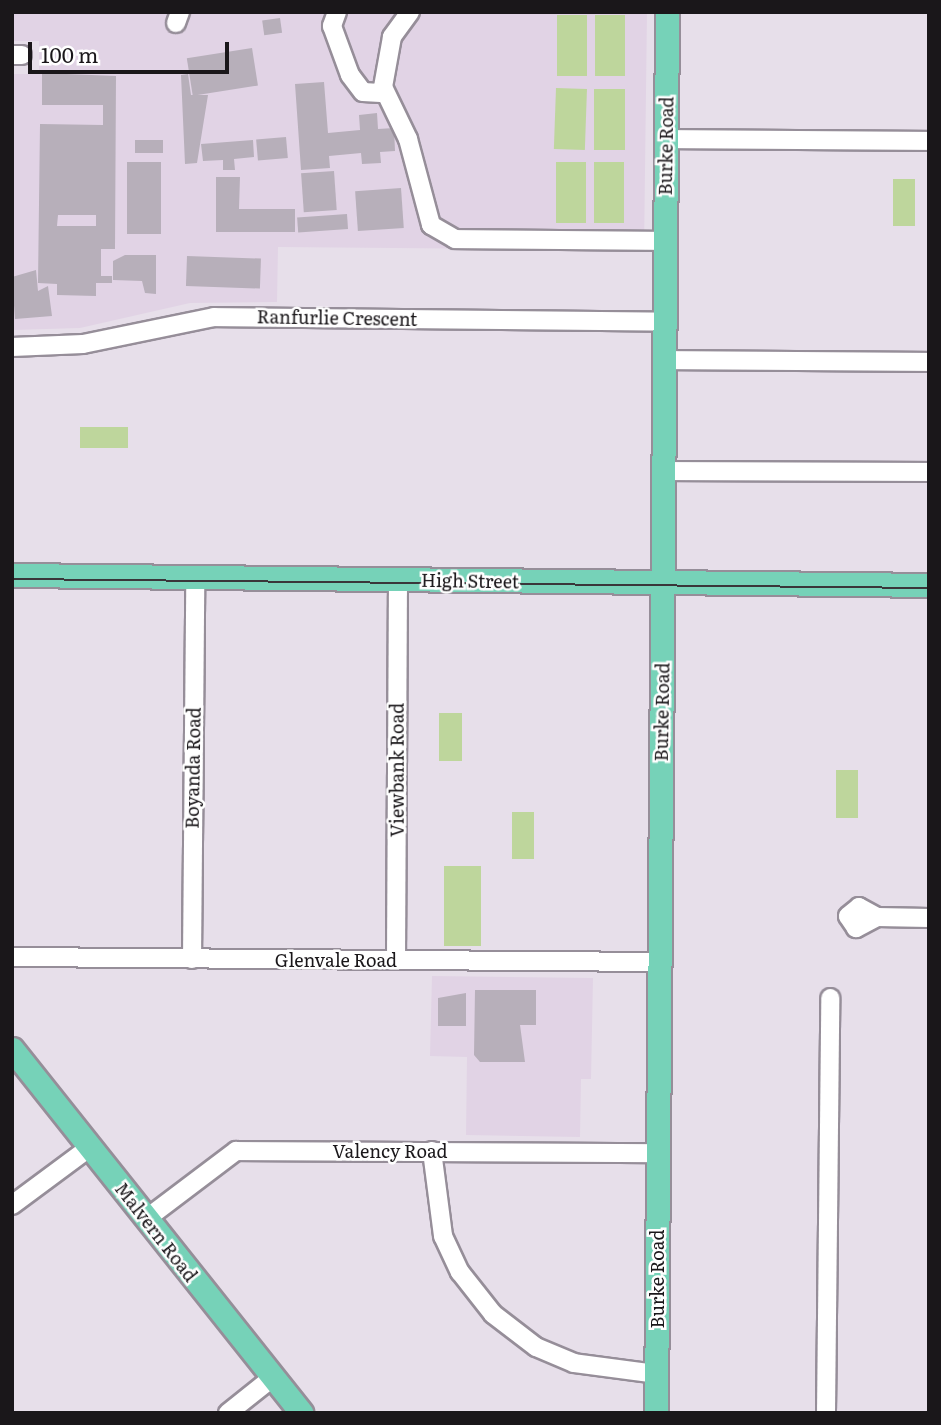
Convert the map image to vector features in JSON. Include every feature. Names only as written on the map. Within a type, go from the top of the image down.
[{"type":"main road","name":"Burke Road","points":[[656,1413],[667,12]]},
{"type":"main road","name":"High Street","points":[[12,575],[929,585]]},
{"type":"main road","name":"Malvern Road","points":[[12,1049],[302,1413]]},
{"type":"street","points":[[337,12],[333,32],[354,81],[363,92],[385,93]]},
{"type":"street","points":[[410,12],[392,37],[385,93],[408,139],[423,209],[449,237],[665,241]]},
{"type":"street","points":[[666,139],[929,141]]},
{"type":"street","name":"Ranfurlie Crescent","points":[[12,347],[83,344],[214,317],[665,322]]},
{"type":"street","points":[[664,360],[929,362]]},
{"type":"street","points":[[663,471],[929,472]]},
{"type":"street","name":"Boyanda Road","points":[[192,959],[195,578]]},
{"type":"street","name":"Viewbank Road","points":[[396,960],[398,580]]},
{"type":"street","points":[[877,917],[929,918]]},
{"type":"street","name":"Glenvale Road","points":[[12,957],[659,962]]},
{"type":"street","points":[[826,1413],[830,998]]},
{"type":"street","points":[[12,1205],[90,1147]]},
{"type":"street","name":"Valency Road","points":[[146,1219],[236,1151],[658,1153]]},
{"type":"street","points":[[432,1151],[443,1236],[460,1272],[493,1314],[536,1347],[574,1363],[656,1374]]},
{"type":"street","points":[[228,1413],[272,1378]]},
{"type":"shaded area","points":[[12,12],[647,12],[644,250],[278,247],[277,302],[190,303],[80,328],[12,330],[12,74],[39,74],[39,41],[12,41]]},
{"type":"shaded area","points":[[432,976],[593,978],[591,1079],[581,1079],[580,1137],[466,1135],[467,1057],[430,1056]]},
{"type":"green space","points":[[557,15],[587,15],[587,76],[557,76]]},
{"type":"green space","points":[[595,15],[625,15],[625,76],[595,76]]},
{"type":"green space","points":[[556,88],[587,89],[585,150],[554,149]]},
{"type":"green space","points":[[594,89],[625,89],[625,150],[594,150]]},
{"type":"green space","points":[[556,162],[586,162],[586,223],[556,223]]},
{"type":"green space","points":[[594,162],[624,162],[624,223],[594,223]]},
{"type":"green space","points":[[893,179],[915,179],[915,226],[893,226]]},
{"type":"green space","points":[[80,427],[128,427],[128,448],[80,448]]},
{"type":"green space","points":[[439,713],[462,713],[462,761],[439,761]]},
{"type":"green space","points":[[836,770],[858,770],[858,818],[836,818]]},
{"type":"green space","points":[[512,812],[534,812],[534,859],[512,859]]},
{"type":"green space","points":[[444,866],[481,866],[481,946],[444,946]]},
{"type":"building","points":[[280,18],[282,33],[264,35],[262,21]]},
{"type":"building","points":[[252,48],[258,86],[193,96],[187,58]]},
{"type":"building","points":[[42,73],[116,76],[115,249],[101,249],[101,276],[112,276],[112,283],[96,283],[96,296],[57,295],[57,284],[38,283],[40,124],[103,125],[103,105],[42,105]],"holes":[[[58,215],[96,215],[96,226],[57,226]]]},
{"type":"building","points":[[188,74],[191,95],[208,95],[197,163],[185,164],[181,75]]},
{"type":"building","points":[[324,82],[328,133],[360,130],[359,115],[377,113],[378,129],[394,128],[395,151],[380,152],[381,163],[362,164],[361,153],[329,156],[330,168],[301,170],[295,84]]},
{"type":"building","points":[[286,137],[288,158],[258,161],[256,140]]},
{"type":"building","points":[[135,140],[163,140],[163,153],[135,153]]},
{"type":"building","points":[[253,140],[254,157],[234,159],[235,170],[223,170],[223,160],[203,161],[201,144]]},
{"type":"building","points":[[127,162],[161,162],[161,234],[127,234]]},
{"type":"building","points":[[334,171],[337,210],[304,212],[301,173]]},
{"type":"building","points":[[216,177],[240,177],[239,209],[295,209],[295,232],[216,232]]},
{"type":"building","points":[[401,188],[404,228],[358,231],[355,191]]},
{"type":"building","points":[[347,214],[348,229],[298,232],[297,217]]},
{"type":"building","points":[[125,255],[156,255],[156,294],[145,293],[142,281],[113,280],[113,261]]},
{"type":"building","points":[[187,256],[261,259],[260,289],[186,286]]},
{"type":"building","points":[[36,270],[38,291],[48,286],[52,316],[15,319],[12,277]]},
{"type":"building","points":[[475,990],[536,990],[536,1025],[520,1025],[525,1062],[480,1062],[474,1055]]},
{"type":"building","points":[[466,993],[466,1026],[438,1026],[438,998]]},
{"type":"tram line","points":[[12,579],[929,588]]}]
